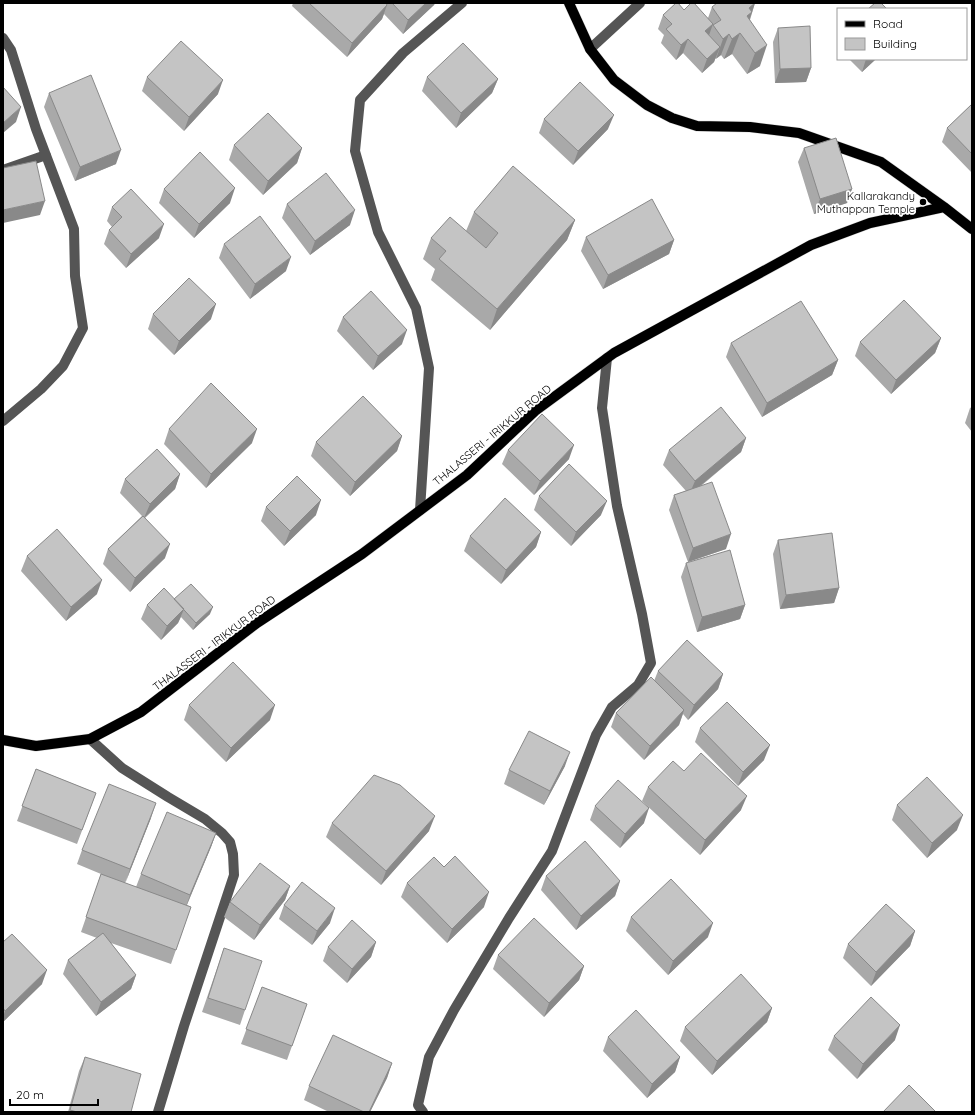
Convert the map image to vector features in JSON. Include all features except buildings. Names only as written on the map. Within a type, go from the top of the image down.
[{"type":"main road","points":[[569,3],[590,49],[614,80],[647,104],[672,118],[697,126],[750,127],[799,133],[881,162],[972,229]]},
{"type":"main road","name":"THALASSERI - IRIKKUR ROAD","points":[[3,740],[36,746],[90,739],[141,712],[257,623],[362,554],[467,475],[535,411],[614,353],[812,244],[870,223],[944,207]]},
{"type":"street","points":[[420,510],[429,368],[416,308],[378,232],[355,151],[360,100],[403,53],[462,3]]},
{"type":"street","points":[[590,49],[640,3]]},
{"type":"street","points":[[3,38],[11,50],[36,129],[74,229],[75,276],[83,328],[63,366],[40,389],[3,421]]},
{"type":"street","points":[[3,170],[46,155]]},
{"type":"street","points":[[423,1112],[418,1105],[429,1057],[454,1010],[501,931],[552,851],[596,735],[612,707],[638,685],[651,663],[642,614],[617,506],[602,408],[607,358]]},
{"type":"street","points":[[90,739],[122,768],[205,819],[222,833],[230,842],[234,854],[234,875],[184,1026],[158,1112]]},
{"type":"place","name":"Kallarakandy Muthappan Temple","points":[[923,202]]}]
